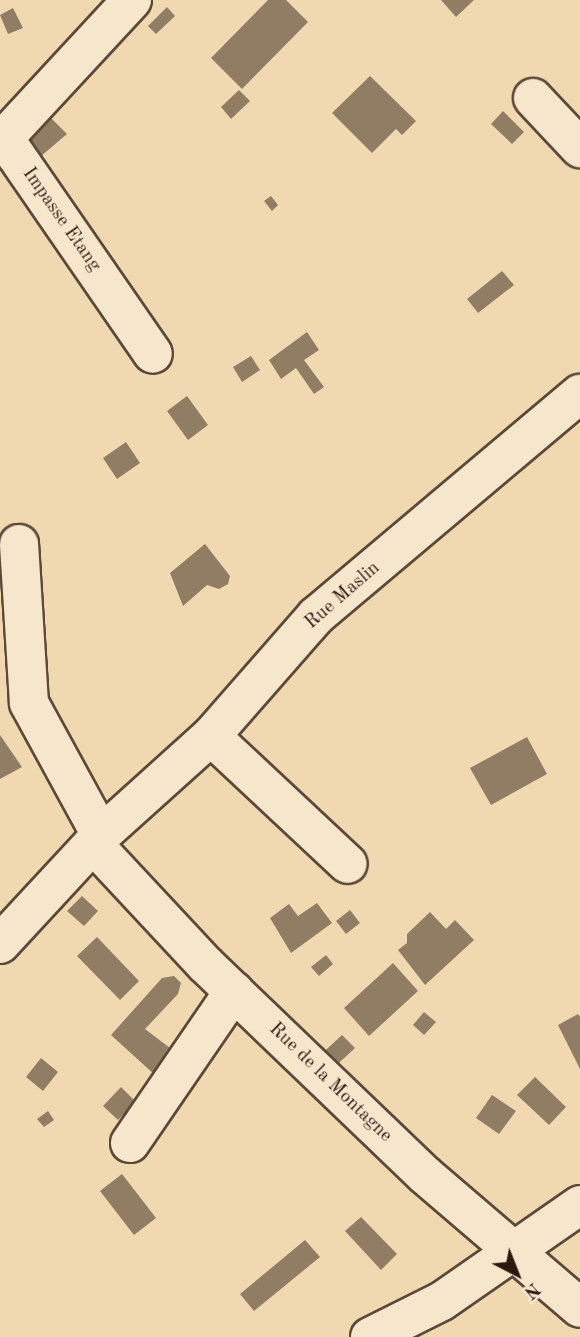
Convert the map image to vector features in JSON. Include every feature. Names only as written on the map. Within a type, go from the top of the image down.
[{"type":"street","name":"Impasse Etang","points":[[132,0],[4,138],[153,355]]},
{"type":"street","points":[[533,98],[580,148]]},
{"type":"street","name":"Rue Maslin","points":[[0,944],[97,840],[211,736],[316,616],[580,394]]},
{"type":"street","name":"Rue de la Montagne","points":[[19,544],[29,703],[97,840],[234,991],[425,1175],[580,1308]]},
{"type":"street","points":[[211,736],[348,864]]},
{"type":"street","points":[[130,1143],[234,991]]},
{"type":"street","points":[[370,1337],[442,1301],[516,1253],[580,1205]]},
{"type":"building","points":[[268,0],[286,0],[308,22],[242,89],[211,58]]},
{"type":"building","points":[[441,0],[474,0],[456,17]]},
{"type":"building","points":[[167,7],[175,16],[156,34],[148,26]]},
{"type":"building","points":[[13,8],[23,28],[8,34],[0,15]]},
{"type":"building","points":[[370,76],[416,121],[402,135],[396,129],[372,153],[332,113]]},
{"type":"building","points":[[239,90],[250,101],[231,119],[221,107]]},
{"type":"building","points":[[503,111],[524,132],[512,144],[491,124]]},
{"type":"building","points":[[48,115],[67,134],[40,157],[27,137]]},
{"type":"building","points":[[271,196],[278,205],[272,211],[264,201]]},
{"type":"building","points":[[502,271],[514,285],[478,313],[467,299]]},
{"type":"building","points":[[307,332],[319,350],[304,360],[324,387],[314,394],[296,368],[281,379],[269,360]]},
{"type":"building","points":[[251,356],[260,370],[242,382],[233,367]]},
{"type":"building","points":[[187,396],[208,425],[188,440],[167,411]]},
{"type":"building","points":[[126,442],[140,463],[117,479],[103,458]]},
{"type":"building","points":[[205,544],[230,576],[228,584],[219,589],[207,585],[183,606],[170,573]]},
{"type":"building","points":[[0,735],[22,767],[0,779]]},
{"type":"building","points":[[527,737],[547,774],[491,805],[470,768]]},
{"type":"building","points":[[82,896],[98,911],[84,926],[67,911]]},
{"type":"building","points":[[317,903],[332,923],[291,953],[270,918],[289,904],[298,916]]},
{"type":"building","points":[[350,910],[360,923],[346,934],[336,921]]},
{"type":"building","points":[[430,912],[446,929],[455,920],[474,940],[425,985],[398,950],[407,943],[407,934]]},
{"type":"building","points":[[97,937],[139,981],[120,1000],[77,956]]},
{"type":"building","points":[[326,955],[333,964],[319,976],[311,967]]},
{"type":"building","points":[[393,963],[418,991],[369,1036],[344,1008]]},
{"type":"building","points":[[174,976],[181,983],[178,994],[145,1029],[170,1048],[166,1051],[174,1058],[156,1076],[111,1035],[162,978]]},
{"type":"building","points":[[424,1012],[436,1022],[424,1035],[413,1025]]},
{"type":"building","points":[[578,1014],[580,1017],[580,1069],[558,1025]]},
{"type":"building","points":[[342,1035],[355,1048],[327,1074],[315,1060]]},
{"type":"building","points":[[41,1058],[58,1072],[43,1091],[26,1077]]},
{"type":"building","points":[[535,1077],[566,1107],[549,1125],[517,1095]]},
{"type":"building","points":[[121,1087],[136,1102],[118,1120],[103,1106]]},
{"type":"building","points":[[492,1095],[516,1111],[499,1134],[476,1118]]},
{"type":"building","points":[[48,1111],[54,1120],[44,1127],[37,1119]]},
{"type":"building","points":[[122,1174],[156,1218],[134,1235],[100,1191]]},
{"type":"building","points":[[361,1217],[397,1254],[381,1270],[345,1231]]},
{"type":"building","points":[[305,1240],[320,1257],[254,1311],[240,1294]]}]
